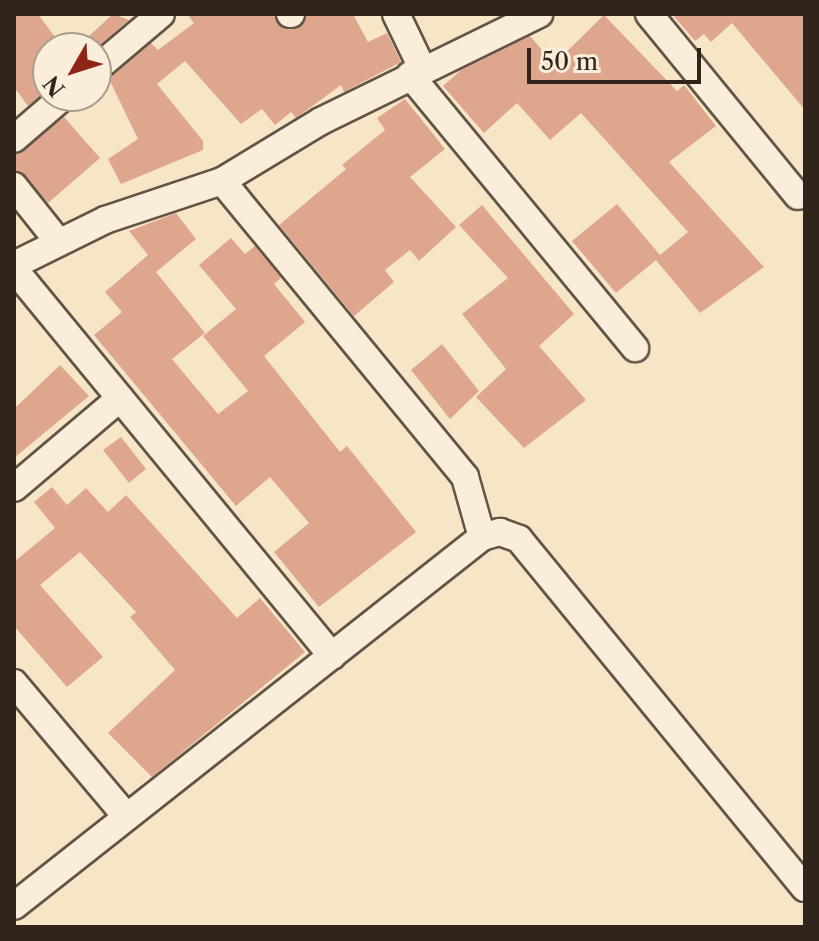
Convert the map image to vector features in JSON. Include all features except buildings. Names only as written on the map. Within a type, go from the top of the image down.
[{"type":"street","points":[[112,55],[161,14]]},
{"type":"street","points":[[396,14],[416,72],[635,348]]},
{"type":"street","points":[[332,656],[14,267],[57,240],[222,181],[416,72],[539,14]]},
{"type":"street","points":[[649,14],[798,196]]},
{"type":"street","points":[[14,139],[45,112]]},
{"type":"street","points":[[222,181],[465,477],[482,537]]},
{"type":"street","points":[[14,186],[57,240]]},
{"type":"street","points":[[14,488],[120,398]]},
{"type":"street","points":[[14,906],[482,537],[500,532],[519,539],[805,888]]},
{"type":"street","points":[[14,683],[127,817]]}]
